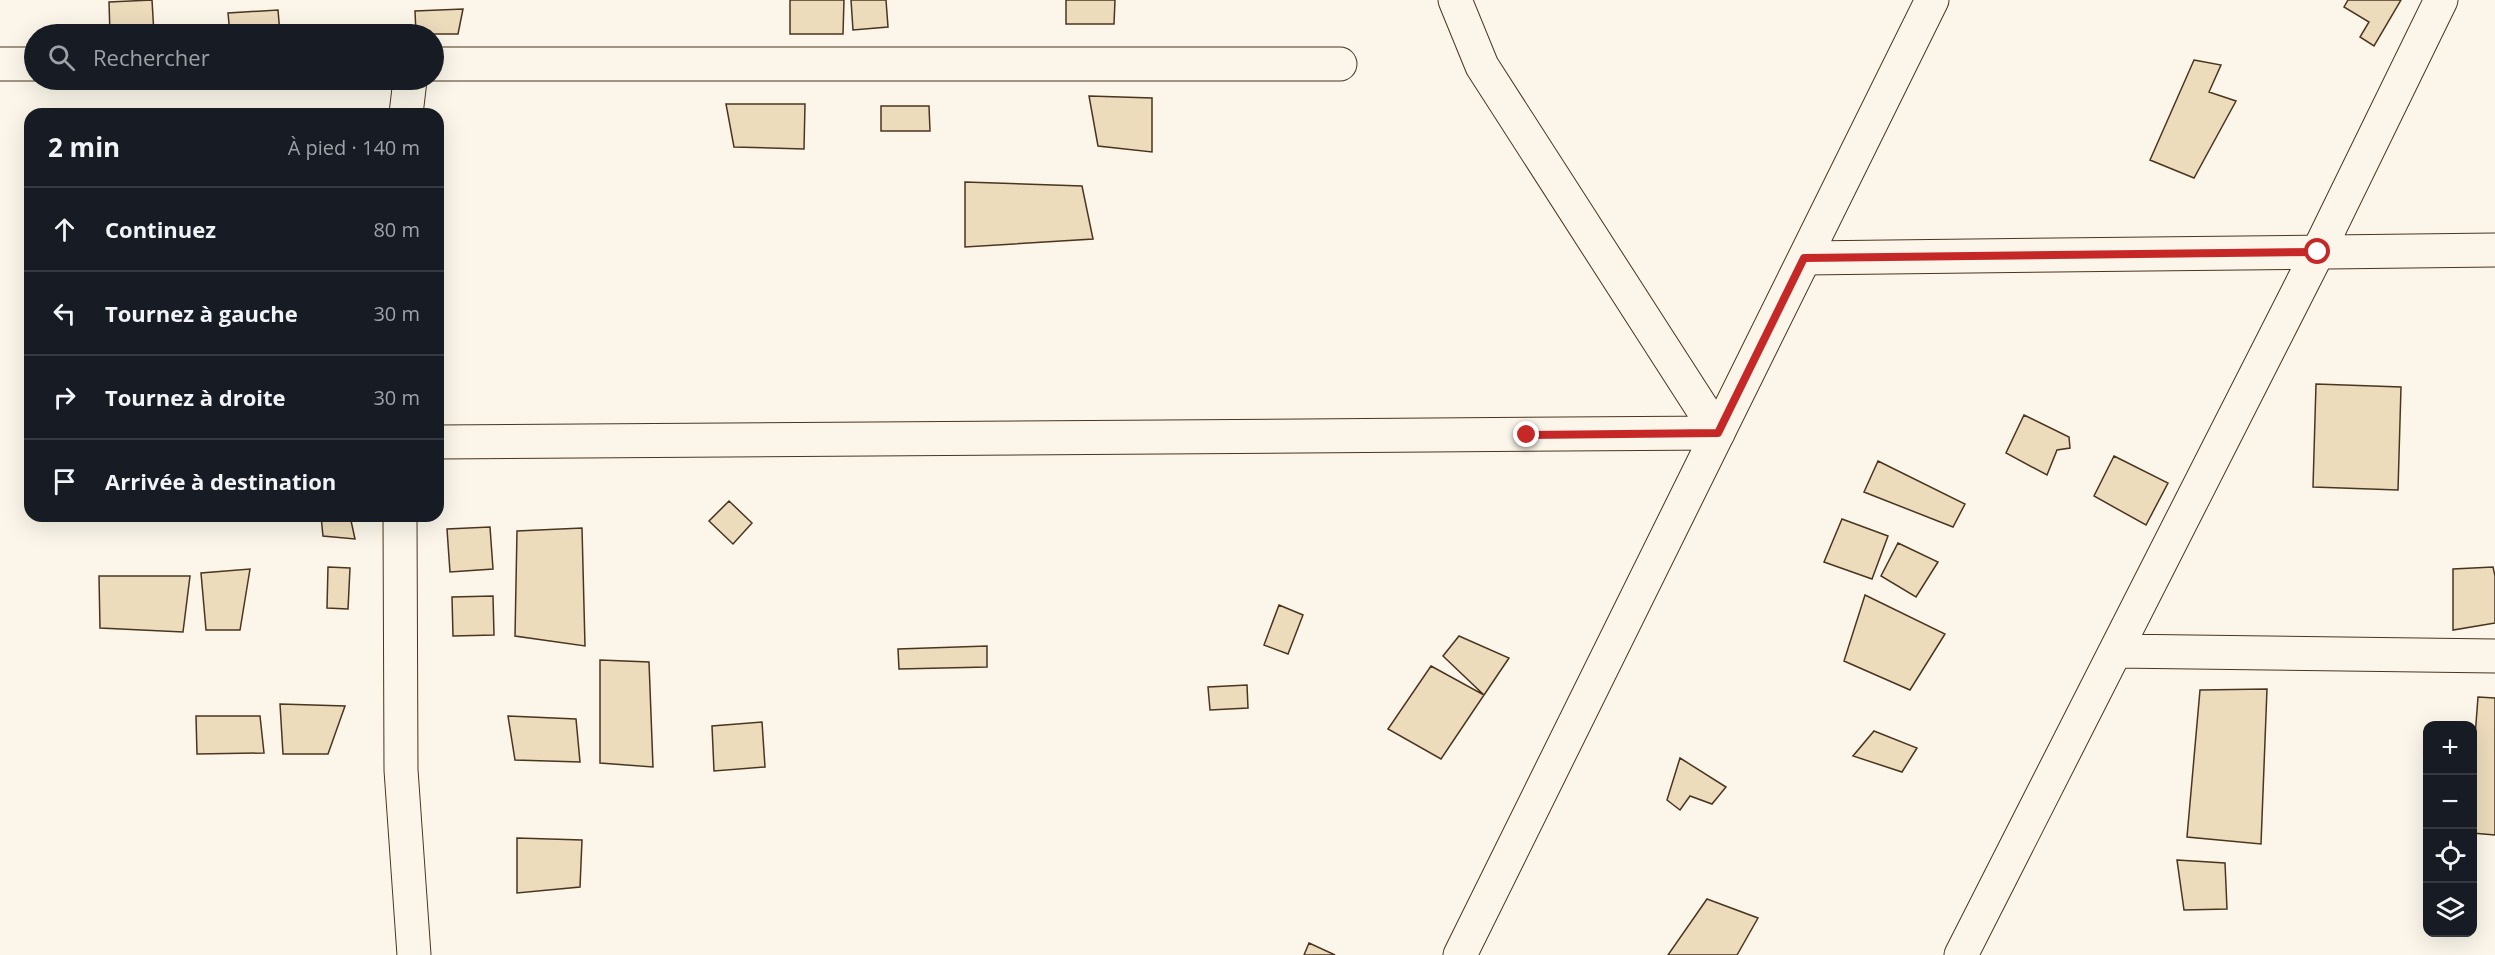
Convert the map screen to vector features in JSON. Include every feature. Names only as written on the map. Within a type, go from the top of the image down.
[{"type":"street","points":[[1455,0],[1482,66],[1718,433]]},
{"type":"street","points":[[1460,955],[1932,0]]},
{"type":"street","points":[[1961,955],[2318,252],[2441,0]]},
{"type":"street","points":[[0,64],[24,64]]},
{"type":"street","points":[[444,64],[1340,64]]},
{"type":"street","points":[[407,108],[409,90]]},
{"type":"street","points":[[1804,258],[2495,250]]},
{"type":"street","points":[[444,442],[1718,433]]},
{"type":"street","points":[[400,522],[401,770],[414,955]]},
{"type":"street","points":[[2116,651],[2495,656]]},
{"type":"building","points":[[152,0],[153,24],[110,24],[109,2]]},
{"type":"building","points":[[790,0],[844,0],[843,34],[790,34]]},
{"type":"building","points":[[851,0],[886,0],[888,27],[853,30]]},
{"type":"building","points":[[1066,0],[1115,0],[1114,24],[1066,24]]},
{"type":"building","points":[[2348,0],[2401,0],[2374,46],[2360,37],[2369,22],[2344,7]]},
{"type":"building","points":[[463,9],[458,34],[444,34],[444,24],[416,24],[415,11]]},
{"type":"building","points":[[278,10],[279,24],[229,24],[228,13]]},
{"type":"building","points":[[2194,60],[2221,65],[2209,92],[2236,101],[2194,178],[2150,160]]},
{"type":"building","points":[[1089,96],[1152,98],[1152,152],[1098,146]]},
{"type":"building","points":[[726,104],[805,104],[804,149],[734,147]]},
{"type":"building","points":[[881,106],[929,106],[930,131],[881,131]]},
{"type":"building","points":[[965,182],[1082,186],[1093,239],[965,247]]},
{"type":"building","points":[[2316,384],[2401,387],[2398,490],[2313,487]]},
{"type":"building","points":[[2024,415],[2069,437],[2070,448],[2057,450],[2047,475],[2006,453]]},
{"type":"building","points":[[2114,456],[2168,483],[2146,525],[2094,496]]},
{"type":"building","points":[[1878,461],[1965,504],[1953,527],[1864,492]]},
{"type":"building","points":[[729,501],[752,523],[733,544],[709,521]]},
{"type":"building","points":[[1842,519],[1888,536],[1872,579],[1824,562]]},
{"type":"building","points":[[322,522],[351,522],[355,539],[323,536]]},
{"type":"building","points":[[490,527],[493,569],[450,572],[447,529]]},
{"type":"building","points":[[582,528],[585,646],[515,636],[517,531]]},
{"type":"building","points":[[1898,543],[1938,562],[1916,597],[1881,576]]},
{"type":"building","points":[[328,567],[350,568],[348,609],[327,608]]},
{"type":"building","points":[[2493,567],[2495,623],[2453,630],[2453,569]]},
{"type":"building","points":[[250,569],[240,630],[206,630],[201,573]]},
{"type":"building","points":[[99,576],[190,576],[183,632],[100,628]]},
{"type":"building","points":[[1865,595],[1945,634],[1910,690],[1844,661]]},
{"type":"building","points":[[493,596],[494,635],[453,636],[452,597]]},
{"type":"building","points":[[1279,605],[1303,615],[1288,654],[1264,645]]},
{"type":"building","points":[[1459,636],[1509,658],[1484,695],[1443,656]]},
{"type":"building","points":[[987,646],[987,667],[899,669],[898,649]]},
{"type":"building","points":[[600,660],[649,662],[653,767],[600,763]]},
{"type":"building","points":[[1431,666],[1484,695],[1441,759],[1388,729]]},
{"type":"building","points":[[1247,685],[1248,708],[1210,710],[1208,687]]},
{"type":"building","points":[[2267,689],[2261,844],[2187,837],[2200,690]]},
{"type":"building","points":[[2478,697],[2495,698],[2495,835],[2477,833]]},
{"type":"building","points":[[280,704],[345,706],[328,754],[283,754]]},
{"type":"building","points":[[196,716],[260,716],[264,753],[197,754]]},
{"type":"building","points":[[508,716],[576,719],[580,762],[515,760]]},
{"type":"building","points":[[762,722],[765,767],[714,771],[712,726]]},
{"type":"building","points":[[1874,731],[1917,748],[1902,772],[1853,756]]},
{"type":"building","points":[[1680,758],[1726,787],[1712,804],[1690,796],[1680,810],[1667,800]]},
{"type":"building","points":[[517,838],[582,840],[580,887],[517,893]]},
{"type":"building","points":[[2177,860],[2225,863],[2227,909],[2184,910]]},
{"type":"building","points":[[1707,899],[1758,918],[1737,955],[1668,955]]},
{"type":"building","points":[[1309,943],[1335,955],[1304,955]]},
{"type":"route","points":[[1527,435],[1718,433],[1804,258],[2318,252]]}]
